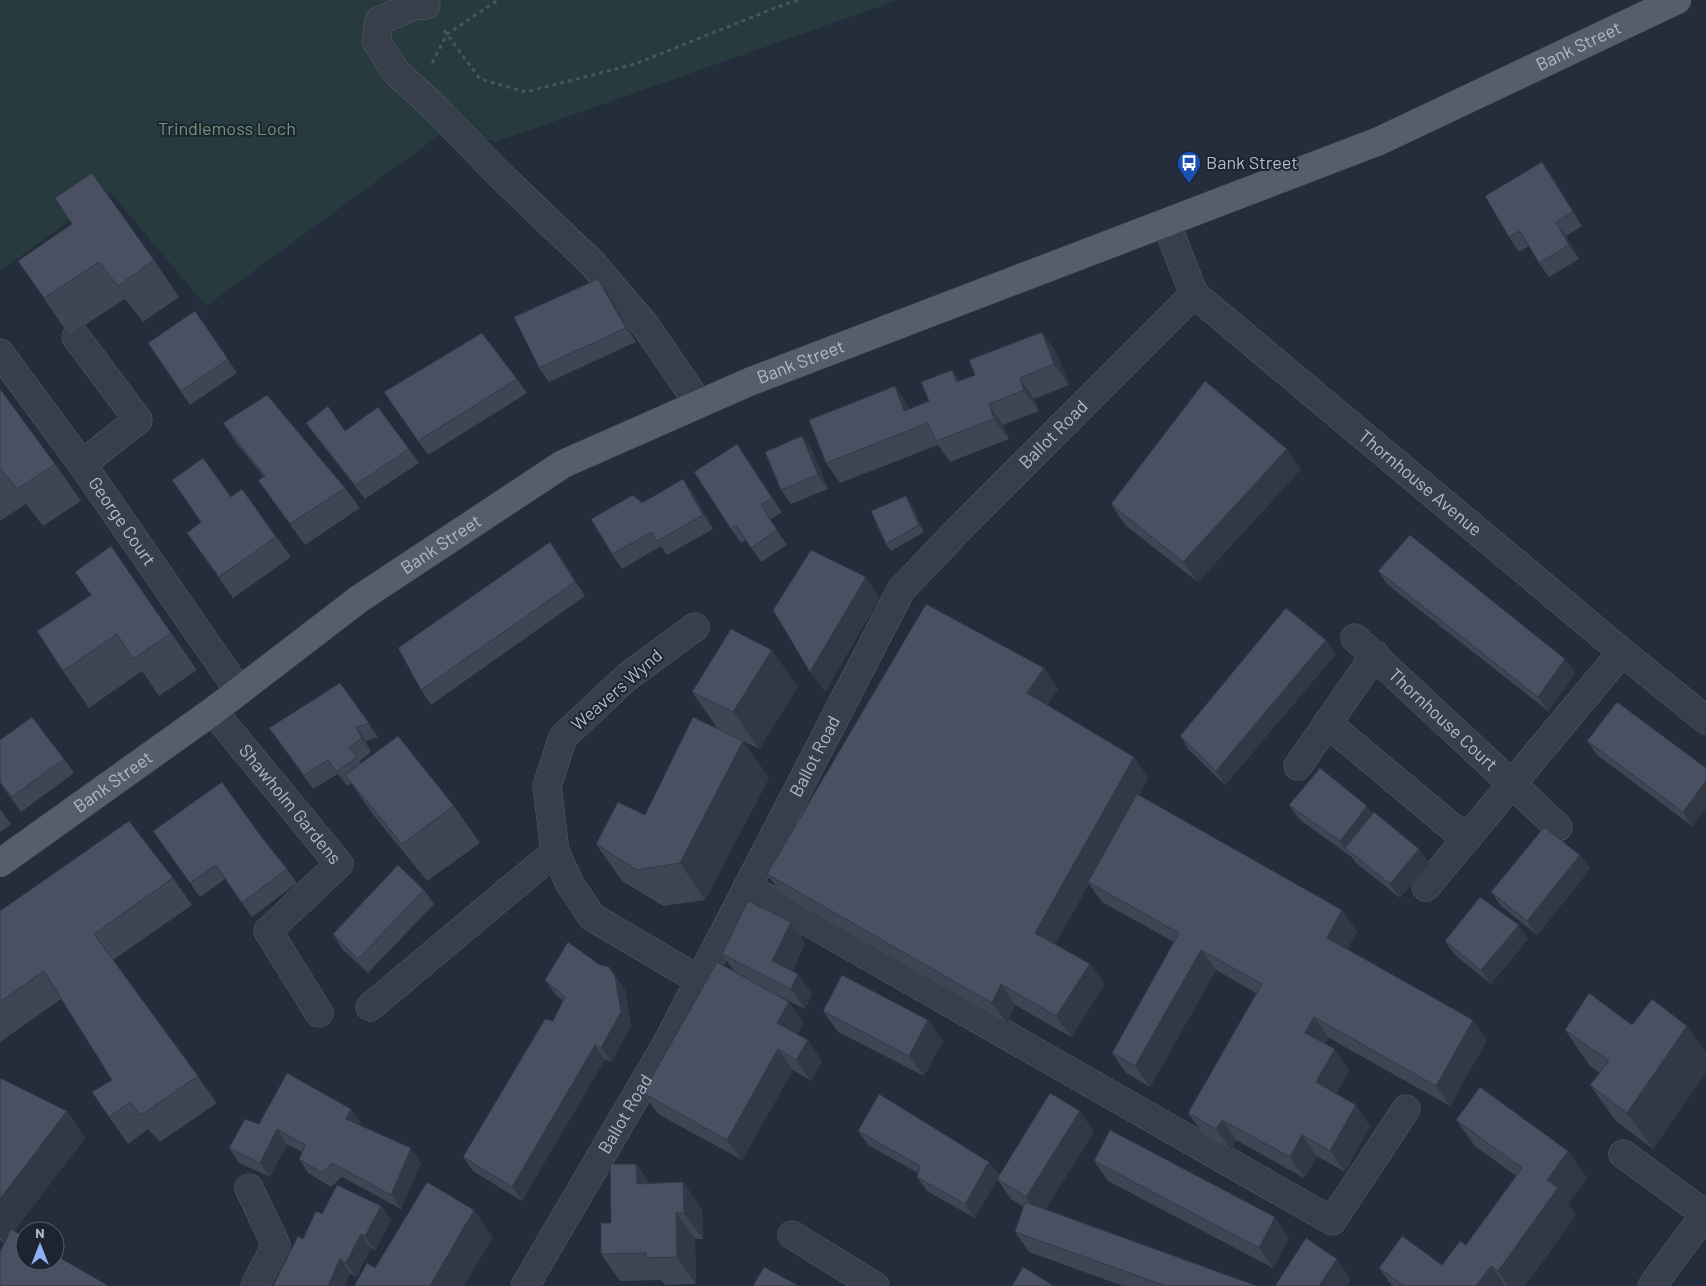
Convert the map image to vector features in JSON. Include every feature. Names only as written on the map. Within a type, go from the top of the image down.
[{"type":"main road","name":"Bank Street","points":[[0,863],[213,711],[359,599],[563,464],[749,382],[1379,141],[1677,0]]},
{"type":"street","points":[[426,5],[413,6],[379,21],[376,42],[396,72],[592,263],[645,325],[699,404]]},
{"type":"street","name":"Thornhouse Avenue","points":[[1166,222],[1194,294],[1706,720]]},
{"type":"street","name":"Ballot Road","points":[[525,1286],[667,1043],[901,590],[959,529],[1194,294]]},
{"type":"street","points":[[76,337],[138,420],[82,464]]},
{"type":"street","name":"George Court","points":[[0,353],[82,464],[239,691]]},
{"type":"street","name":"Weavers Wynd","points":[[695,626],[627,677],[563,737],[547,786],[555,852],[570,884],[592,917],[700,980]]},
{"type":"street","name":"Thornhouse Court","points":[[1298,766],[1327,724],[1365,647],[1558,826]]},
{"type":"street","name":"Thornhouse Court","points":[[1426,887],[1622,652]]},
{"type":"street","name":"Shawholm Gardens","points":[[213,711],[339,864],[268,931],[319,1013]]},
{"type":"street","points":[[1327,724],[1466,839]]},
{"type":"street","points":[[370,1006],[555,852]]},
{"type":"street","points":[[747,887],[1332,1221],[1406,1109]]},
{"type":"street","points":[[1623,1154],[1705,1214],[1652,1286]]},
{"type":"street","points":[[249,1188],[276,1245],[255,1286]]},
{"type":"street","points":[[792,1235],[875,1286]]},
{"type":"path","points":[[418,92],[446,34],[498,0]]},
{"type":"path","points":[[426,5],[480,79],[526,92],[635,64],[798,0]]},
{"type":"green space","name":"Trindlemoss Loch","points":[[0,0],[898,0],[496,142],[445,131],[206,306],[110,192],[0,271]]},
{"type":"building","points":[[1542,162],[1573,212],[1556,222],[1569,245],[1539,263],[1520,231],[1509,237],[1485,196]]},
{"type":"building","points":[[92,173],[154,260],[118,286],[99,262],[44,298],[18,261],[72,224],[55,198]]},
{"type":"building","points":[[598,279],[626,328],[539,368],[514,317]]},
{"type":"building","points":[[195,311],[228,359],[181,391],[148,343]]},
{"type":"building","points":[[1042,332],[1054,364],[1020,378],[1024,390],[989,404],[994,419],[936,441],[928,423],[826,463],[809,420],[895,386],[904,411],[929,401],[921,382],[952,370],[957,382],[975,375],[969,360]]},
{"type":"building","points":[[482,333],[517,379],[418,441],[384,392]]},
{"type":"building","points":[[1205,381],[1287,449],[1183,562],[1111,504]]},
{"type":"building","points":[[0,389],[55,464],[17,489],[0,468]]},
{"type":"building","points":[[267,395],[345,488],[290,524],[258,480],[265,476],[223,423]]},
{"type":"building","points":[[328,406],[345,431],[378,407],[409,449],[355,485],[306,423]]},
{"type":"building","points":[[802,436],[818,475],[781,490],[765,452]]},
{"type":"building","points":[[737,444],[772,498],[761,505],[777,530],[751,548],[736,525],[731,529],[694,472]]},
{"type":"building","points":[[203,458],[231,497],[242,489],[276,537],[219,577],[187,533],[201,522],[172,480]]},
{"type":"building","points":[[683,479],[703,515],[657,541],[652,532],[612,554],[591,519],[633,495],[642,503]]},
{"type":"building","points":[[906,496],[919,525],[886,544],[871,511]]},
{"type":"building","points":[[1410,535],[1565,659],[1538,697],[1378,571]]},
{"type":"building","points":[[550,542],[575,582],[421,690],[398,648]]},
{"type":"building","points":[[111,546],[171,633],[133,659],[117,634],[63,671],[37,631],[91,595],[75,572]]},
{"type":"building","points":[[811,550],[866,577],[810,672],[773,610]]},
{"type":"building","points":[[926,604],[1044,668],[1027,693],[1134,757],[1035,933],[1090,964],[1056,1016],[1001,984],[992,1003],[767,874]]},
{"type":"building","points":[[1286,608],[1326,640],[1216,771],[1180,736]]},
{"type":"building","points":[[731,629],[772,650],[733,712],[692,692]]},
{"type":"building","points":[[340,683],[369,723],[356,727],[362,738],[349,747],[357,757],[337,772],[328,760],[304,775],[269,728]]},
{"type":"building","points":[[1617,702],[1706,768],[1706,781],[1683,812],[1587,741]]},
{"type":"building","points":[[32,717],[64,759],[12,797],[0,782],[0,740]]},
{"type":"building","points":[[693,717],[743,741],[680,863],[637,870],[596,844],[618,802],[645,815]]},
{"type":"building","points":[[398,736],[454,806],[402,844],[345,775]]},
{"type":"building","points":[[1320,768],[1367,806],[1340,841],[1289,805]]},
{"type":"building","points":[[222,782],[287,869],[242,903],[216,865],[190,883],[153,831]]},
{"type":"building","points":[[1137,794],[1342,910],[1327,938],[1473,1020],[1436,1086],[1314,1017],[1305,1033],[1335,1049],[1316,1082],[1356,1105],[1330,1151],[1302,1135],[1290,1157],[1222,1120],[1216,1129],[1188,1113],[1262,984],[1201,950],[1135,1066],[1112,1053],[1179,933],[1088,882]]},
{"type":"building","points":[[1374,812],[1419,849],[1390,884],[1345,848]]},
{"type":"building","points":[[129,821],[173,878],[94,934],[198,1076],[141,1115],[130,1102],[109,1117],[92,1092],[112,1080],[44,971],[0,1002],[0,911]]},
{"type":"building","points":[[1544,827],[1580,855],[1527,921],[1491,892]]},
{"type":"building","points":[[398,865],[424,890],[358,959],[333,934]]},
{"type":"building","points":[[1480,897],[1519,925],[1481,970],[1445,941]]},
{"type":"building","points":[[748,901],[791,922],[772,961],[798,974],[791,989],[722,954]]},
{"type":"building","points":[[568,942],[600,965],[609,967],[615,976],[621,1012],[601,1048],[595,1045],[512,1187],[463,1157],[545,1019],[553,1021],[565,997],[545,980]]},
{"type":"building","points":[[717,962],[789,1002],[777,1023],[808,1040],[796,1060],[778,1049],[727,1140],[643,1093]]},
{"type":"building","points":[[842,975],[928,1020],[909,1056],[823,1011]]},
{"type":"building","points":[[1589,993],[1632,1025],[1652,999],[1687,1026],[1627,1113],[1590,1085],[1609,1061],[1565,1030]]},
{"type":"building","points":[[287,1073],[351,1109],[346,1119],[411,1148],[391,1195],[332,1163],[322,1173],[299,1159],[305,1145],[277,1129],[260,1163],[229,1148],[245,1119],[259,1124]]},
{"type":"building","points":[[0,1078],[67,1111],[0,1199]]},
{"type":"building","points":[[1480,1087],[1568,1151],[1547,1180],[1558,1188],[1498,1271],[1491,1266],[1476,1286],[1404,1286],[1379,1268],[1402,1236],[1442,1265],[1460,1241],[1466,1245],[1522,1168],[1456,1120]]},
{"type":"building","points":[[1050,1093],[1080,1111],[1026,1197],[997,1179]]},
{"type":"building","points":[[879,1094],[989,1162],[965,1204],[917,1177],[920,1166],[858,1131]]},
{"type":"building","points":[[1110,1130],[1275,1217],[1259,1248],[1094,1161]]},
{"type":"building","points":[[610,1164],[636,1164],[637,1184],[683,1182],[684,1213],[676,1213],[677,1257],[646,1258],[646,1253],[601,1254],[601,1223],[611,1223]]},
{"type":"building","points":[[427,1182],[474,1210],[430,1286],[354,1286],[367,1263],[375,1268]]},
{"type":"building","points":[[337,1185],[381,1206],[365,1236],[361,1234],[346,1263],[340,1259],[328,1286],[273,1286],[298,1236],[303,1239],[316,1211],[322,1214]]},
{"type":"building","points":[[1025,1202],[1257,1286],[1166,1286],[1015,1232]]},
{"type":"building","points":[[11,1229],[15,1232],[15,1271],[65,1271],[65,1261],[109,1286],[0,1286],[0,1252]]},
{"type":"building","points":[[1306,1238],[1337,1259],[1319,1286],[1275,1286]]},
{"type":"building","points":[[764,1267],[799,1286],[753,1286]]},
{"type":"building","points":[[1023,1267],[1054,1286],[1012,1286]]},
{"type":"place","name":"Bank Street","points":[[1189,184]]}]
